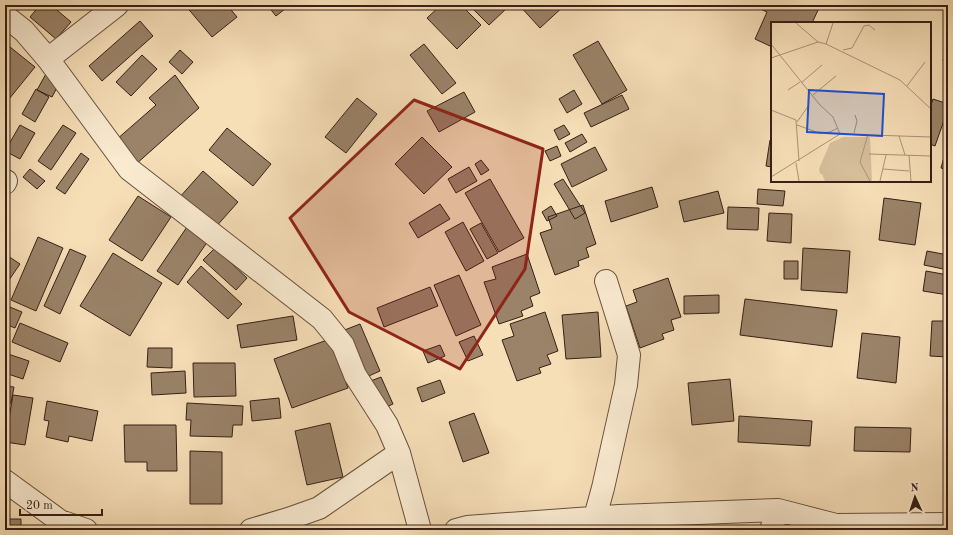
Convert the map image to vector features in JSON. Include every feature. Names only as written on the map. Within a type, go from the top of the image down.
[{"type":"street","points":[[48,59],[117,5]]},
{"type":"street","points":[[5,16],[24,31],[48,59],[129,170],[322,319],[343,345],[355,375],[387,425],[399,453],[420,530]]},
{"type":"street","points":[[595,517],[604,488],[626,385],[629,355],[606,281]]},
{"type":"street","points":[[251,530],[288,520],[319,508],[399,453]]},
{"type":"street","points":[[5,481],[60,521],[86,530]]},
{"type":"street","points":[[836,525],[853,511],[948,509]]},
{"type":"street","points":[[456,530],[467,527],[595,517],[774,520],[836,525],[948,524]]},
{"type":"highlighted area","points":[[414,100],[543,149],[525,269],[460,369],[349,312],[290,218]]},
{"type":"building","points":[[40,5],[51,5],[71,22],[56,39],[30,17]]},
{"type":"building","points":[[185,5],[227,5],[237,17],[212,37]]},
{"type":"building","points":[[267,5],[290,5],[276,16]]},
{"type":"building","points":[[441,5],[461,5],[481,25],[457,49],[427,18]]},
{"type":"building","points":[[469,5],[504,5],[507,8],[489,25]]},
{"type":"building","points":[[519,5],[565,5],[540,28]]},
{"type":"building","points":[[752,5],[813,5],[819,8],[812,22],[771,22],[771,47],[755,39],[767,12]]},
{"type":"building","points":[[140,21],[153,36],[102,81],[89,66]]},
{"type":"building","points":[[598,41],[627,90],[602,104],[573,55]]},
{"type":"building","points":[[5,43],[35,67],[5,104]]},
{"type":"building","points":[[948,43],[948,63],[943,61]]},
{"type":"building","points":[[424,44],[456,83],[442,94],[410,55]]},
{"type":"building","points":[[180,50],[193,62],[182,74],[169,62]]},
{"type":"building","points":[[142,55],[157,69],[131,96],[116,82]]},
{"type":"building","points":[[47,72],[61,80],[52,97],[37,90]]},
{"type":"building","points":[[175,75],[199,108],[135,165],[116,140],[156,105],[149,98]]},
{"type":"building","points":[[36,89],[49,97],[35,122],[22,114]]},
{"type":"building","points":[[574,90],[582,104],[567,113],[559,99]]},
{"type":"building","points":[[464,92],[475,112],[439,132],[427,111]]},
{"type":"building","points":[[622,95],[629,109],[591,127],[584,113]]},
{"type":"building","points":[[357,98],[377,114],[346,153],[325,137]]},
{"type":"building","points":[[933,99],[948,104],[948,109],[935,146],[931,144],[931,105]]},
{"type":"building","points":[[20,125],[35,133],[20,159],[5,151]]},
{"type":"building","points":[[63,125],[76,133],[51,170],[38,161]]},
{"type":"building","points":[[564,125],[570,134],[559,140],[554,130]]},
{"type":"building","points":[[227,128],[271,164],[253,186],[209,150]]},
{"type":"building","points":[[582,134],[587,142],[570,152],[565,143]]},
{"type":"building","points":[[422,137],[452,167],[424,194],[395,164]]},
{"type":"building","points":[[770,140],[771,140],[771,167],[766,166]]},
{"type":"building","points":[[948,143],[948,170],[941,168]]},
{"type":"building","points":[[557,146],[561,156],[550,161],[545,151]]},
{"type":"building","points":[[595,147],[607,170],[572,187],[561,164]]},
{"type":"building","points":[[81,153],[89,159],[65,194],[56,188]]},
{"type":"building","points":[[481,160],[489,170],[481,175],[475,164]]},
{"type":"building","points":[[469,167],[477,181],[456,193],[448,179]]},
{"type":"building","points":[[30,169],[45,181],[37,189],[23,177]]},
{"type":"building","points":[[203,171],[238,202],[214,229],[179,198]]},
{"type":"building","points":[[490,179],[524,238],[499,252],[465,193]]},
{"type":"building","points":[[563,179],[585,213],[575,219],[554,184]]},
{"type":"building","points":[[652,187],[658,207],[611,222],[605,201]]},
{"type":"building","points":[[758,189],[785,191],[783,206],[757,204]]},
{"type":"building","points":[[718,191],[724,213],[684,222],[679,201]]},
{"type":"building","points":[[138,196],[171,217],[142,261],[109,240]]},
{"type":"building","points":[[884,198],[921,203],[915,245],[879,240]]},
{"type":"building","points":[[440,204],[450,219],[418,238],[409,223]]},
{"type":"building","points":[[583,205],[596,244],[586,248],[589,257],[578,261],[579,266],[555,275],[540,233],[552,229],[548,217]]},
{"type":"building","points":[[551,206],[557,216],[547,221],[542,212]]},
{"type":"building","points":[[728,207],[759,208],[758,230],[727,229]]},
{"type":"building","points":[[769,213],[792,214],[791,243],[767,241]]},
{"type":"building","points":[[463,222],[484,261],[466,271],[445,232]]},
{"type":"building","points":[[481,223],[498,253],[487,259],[470,229]]},
{"type":"building","points":[[189,224],[210,238],[178,285],[157,271]]},
{"type":"building","points":[[38,237],[63,248],[36,311],[11,300]]},
{"type":"building","points":[[215,248],[247,278],[236,290],[203,260]]},
{"type":"building","points":[[803,248],[850,251],[847,293],[801,290]]},
{"type":"building","points":[[70,249],[86,256],[60,314],[44,306]]},
{"type":"building","points":[[927,251],[948,255],[948,270],[924,265]]},
{"type":"building","points":[[113,253],[162,283],[130,336],[80,306]]},
{"type":"building","points":[[5,254],[20,264],[7,283],[5,281]]},
{"type":"building","points":[[527,254],[540,293],[530,297],[533,306],[521,311],[523,316],[499,324],[484,282],[496,279],[492,267]]},
{"type":"building","points":[[784,261],[798,261],[798,279],[784,279]]},
{"type":"building","points":[[201,266],[242,304],[228,319],[187,282]]},
{"type":"building","points":[[926,271],[948,275],[948,295],[923,291]]},
{"type":"building","points":[[459,275],[481,325],[456,336],[434,285]]},
{"type":"building","points":[[668,278],[681,317],[671,320],[674,330],[662,334],[664,339],[640,348],[626,306],[637,302],[633,290]]},
{"type":"building","points":[[430,287],[438,306],[384,327],[377,308]]},
{"type":"building","points":[[719,295],[719,313],[684,314],[684,296]]},
{"type":"building","points":[[745,299],[837,310],[832,347],[740,335]]},
{"type":"building","points":[[5,305],[22,312],[15,328],[5,324]]},
{"type":"building","points":[[545,312],[558,351],[547,355],[551,364],[539,368],[541,373],[517,381],[502,340],[514,336],[510,324]]},
{"type":"building","points":[[598,312],[601,357],[566,359],[562,315]]},
{"type":"building","points":[[293,316],[297,340],[241,348],[237,325]]},
{"type":"building","points":[[932,321],[948,321],[948,357],[930,356]]},
{"type":"building","points":[[20,323],[68,343],[60,362],[12,342]]},
{"type":"building","points":[[360,324],[380,371],[362,379],[342,331]]},
{"type":"building","points":[[862,333],[900,337],[896,383],[857,378]]},
{"type":"building","points":[[474,336],[483,355],[468,361],[459,342]]},
{"type":"building","points":[[330,339],[348,388],[292,408],[274,359]]},
{"type":"building","points":[[440,345],[445,356],[428,363],[423,351]]},
{"type":"building","points":[[148,348],[172,348],[172,368],[147,367]]},
{"type":"building","points":[[5,353],[29,361],[23,379],[5,373]]},
{"type":"building","points":[[193,363],[235,363],[236,396],[194,397]]},
{"type":"building","points":[[185,371],[186,393],[152,395],[151,373]]},
{"type":"building","points":[[381,377],[393,404],[380,410],[368,382]]},
{"type":"building","points":[[730,379],[734,421],[692,425],[688,383]]},
{"type":"building","points":[[440,380],[445,393],[422,402],[417,388]]},
{"type":"building","points":[[5,386],[14,387],[11,403],[5,402]]},
{"type":"building","points":[[13,395],[33,398],[25,445],[5,442]]},
{"type":"building","points":[[279,398],[281,418],[252,421],[250,401]]},
{"type":"building","points":[[47,401],[98,411],[92,441],[69,436],[68,442],[46,437],[49,421],[44,420]]},
{"type":"building","points":[[187,403],[243,406],[242,425],[233,425],[232,437],[190,436],[191,420],[186,420]]},
{"type":"building","points":[[474,413],[489,453],[463,462],[449,422]]},
{"type":"building","points":[[739,416],[812,421],[810,446],[738,442]]},
{"type":"building","points":[[330,423],[343,477],[307,485],[295,431]]},
{"type":"building","points":[[124,425],[176,425],[177,471],[147,471],[147,462],[125,462]]},
{"type":"building","points":[[855,427],[911,428],[910,452],[854,451]]},
{"type":"building","points":[[190,451],[222,452],[222,504],[190,504]]},
{"type":"building","points":[[5,519],[21,519],[21,530],[5,530]]}]
